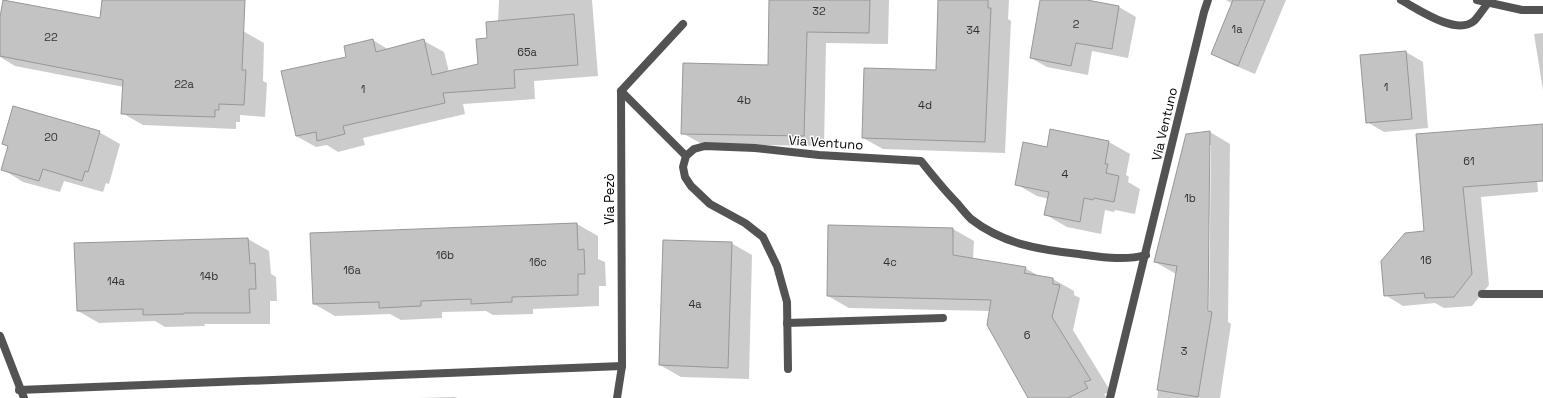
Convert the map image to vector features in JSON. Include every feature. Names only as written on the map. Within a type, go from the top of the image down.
[{"type":"street","name":"Via Ventuno","points":[[1110,398],[1208,0]]},
{"type":"street","points":[[1401,0],[1440,20],[1458,26],[1466,25],[1474,21],[1488,3]]},
{"type":"street","points":[[1477,0],[1522,10],[1543,10]]},
{"type":"street","points":[[683,24],[621,91],[686,156],[683,167],[685,177],[691,186],[710,204],[745,224],[763,238],[777,266],[787,302],[788,369]]},
{"type":"street","name":"Via Pezò","points":[[617,398],[622,366],[621,91]]},
{"type":"street","name":"Via Ventuno","points":[[686,156],[694,149],[704,146],[755,148],[819,155],[921,161],[941,186],[971,218],[992,232],[1020,244],[1043,250],[1117,258],[1135,258],[1146,255]]},
{"type":"street","points":[[1482,294],[1543,294]]},
{"type":"street","points":[[787,323],[943,318]]},
{"type":"street","points":[[0,336],[19,390],[24,398]]},
{"type":"street","points":[[19,390],[622,366]]},
{"type":"building","points":[[3,0],[100,18],[102,0],[245,0],[242,70],[246,70],[244,105],[219,104],[219,110],[215,110],[215,117],[121,114],[123,80],[0,56],[0,17]]},
{"type":"building","points":[[769,0],[870,0],[869,33],[807,32],[804,136],[681,134],[683,63],[768,65]]},
{"type":"building","points":[[938,0],[988,0],[988,8],[991,8],[985,142],[862,138],[864,68],[936,70]]},
{"type":"building","points":[[1040,0],[1087,0],[1119,6],[1112,49],[1076,43],[1071,66],[1030,58]]},
{"type":"building","points":[[1233,0],[1265,0],[1238,66],[1211,54]]},
{"type":"building","points":[[574,14],[578,65],[514,70],[515,88],[443,93],[445,103],[343,126],[345,134],[317,141],[316,132],[296,136],[281,71],[346,57],[344,46],[373,39],[376,52],[424,39],[432,75],[478,64],[476,39],[487,38],[486,22]]},
{"type":"building","points":[[1406,51],[1412,119],[1366,123],[1360,55]]},
{"type":"building","points":[[13,106],[100,131],[88,172],[85,171],[82,181],[43,169],[39,181],[1,170],[8,146],[2,144]]},
{"type":"building","points":[[1543,124],[1543,181],[1463,187],[1472,274],[1454,297],[1425,298],[1424,293],[1384,296],[1381,261],[1405,233],[1424,231],[1416,134]]},
{"type":"building","points":[[1050,129],[1109,141],[1105,164],[1108,164],[1106,173],[1119,176],[1114,202],[1094,198],[1093,200],[1084,198],[1080,222],[1044,215],[1049,192],[1015,185],[1023,142],[1047,147]]},
{"type":"building","points":[[1210,131],[1208,311],[1212,312],[1198,397],[1157,390],[1177,266],[1154,262],[1186,134]]},
{"type":"building","points":[[577,223],[578,250],[584,249],[585,274],[578,274],[578,295],[512,297],[512,302],[471,304],[471,299],[421,301],[421,306],[379,308],[379,302],[313,304],[310,233]]},
{"type":"building","points":[[828,225],[953,228],[953,255],[1026,267],[1024,273],[1053,278],[1053,284],[1060,285],[1052,317],[1091,380],[1084,382],[1088,388],[1068,398],[1028,398],[987,325],[991,300],[827,296]]},
{"type":"building","points":[[248,238],[250,264],[255,263],[256,289],[249,289],[250,313],[184,313],[143,315],[143,309],[77,311],[74,243]]},
{"type":"building","points":[[663,240],[732,242],[728,368],[659,365]]}]
